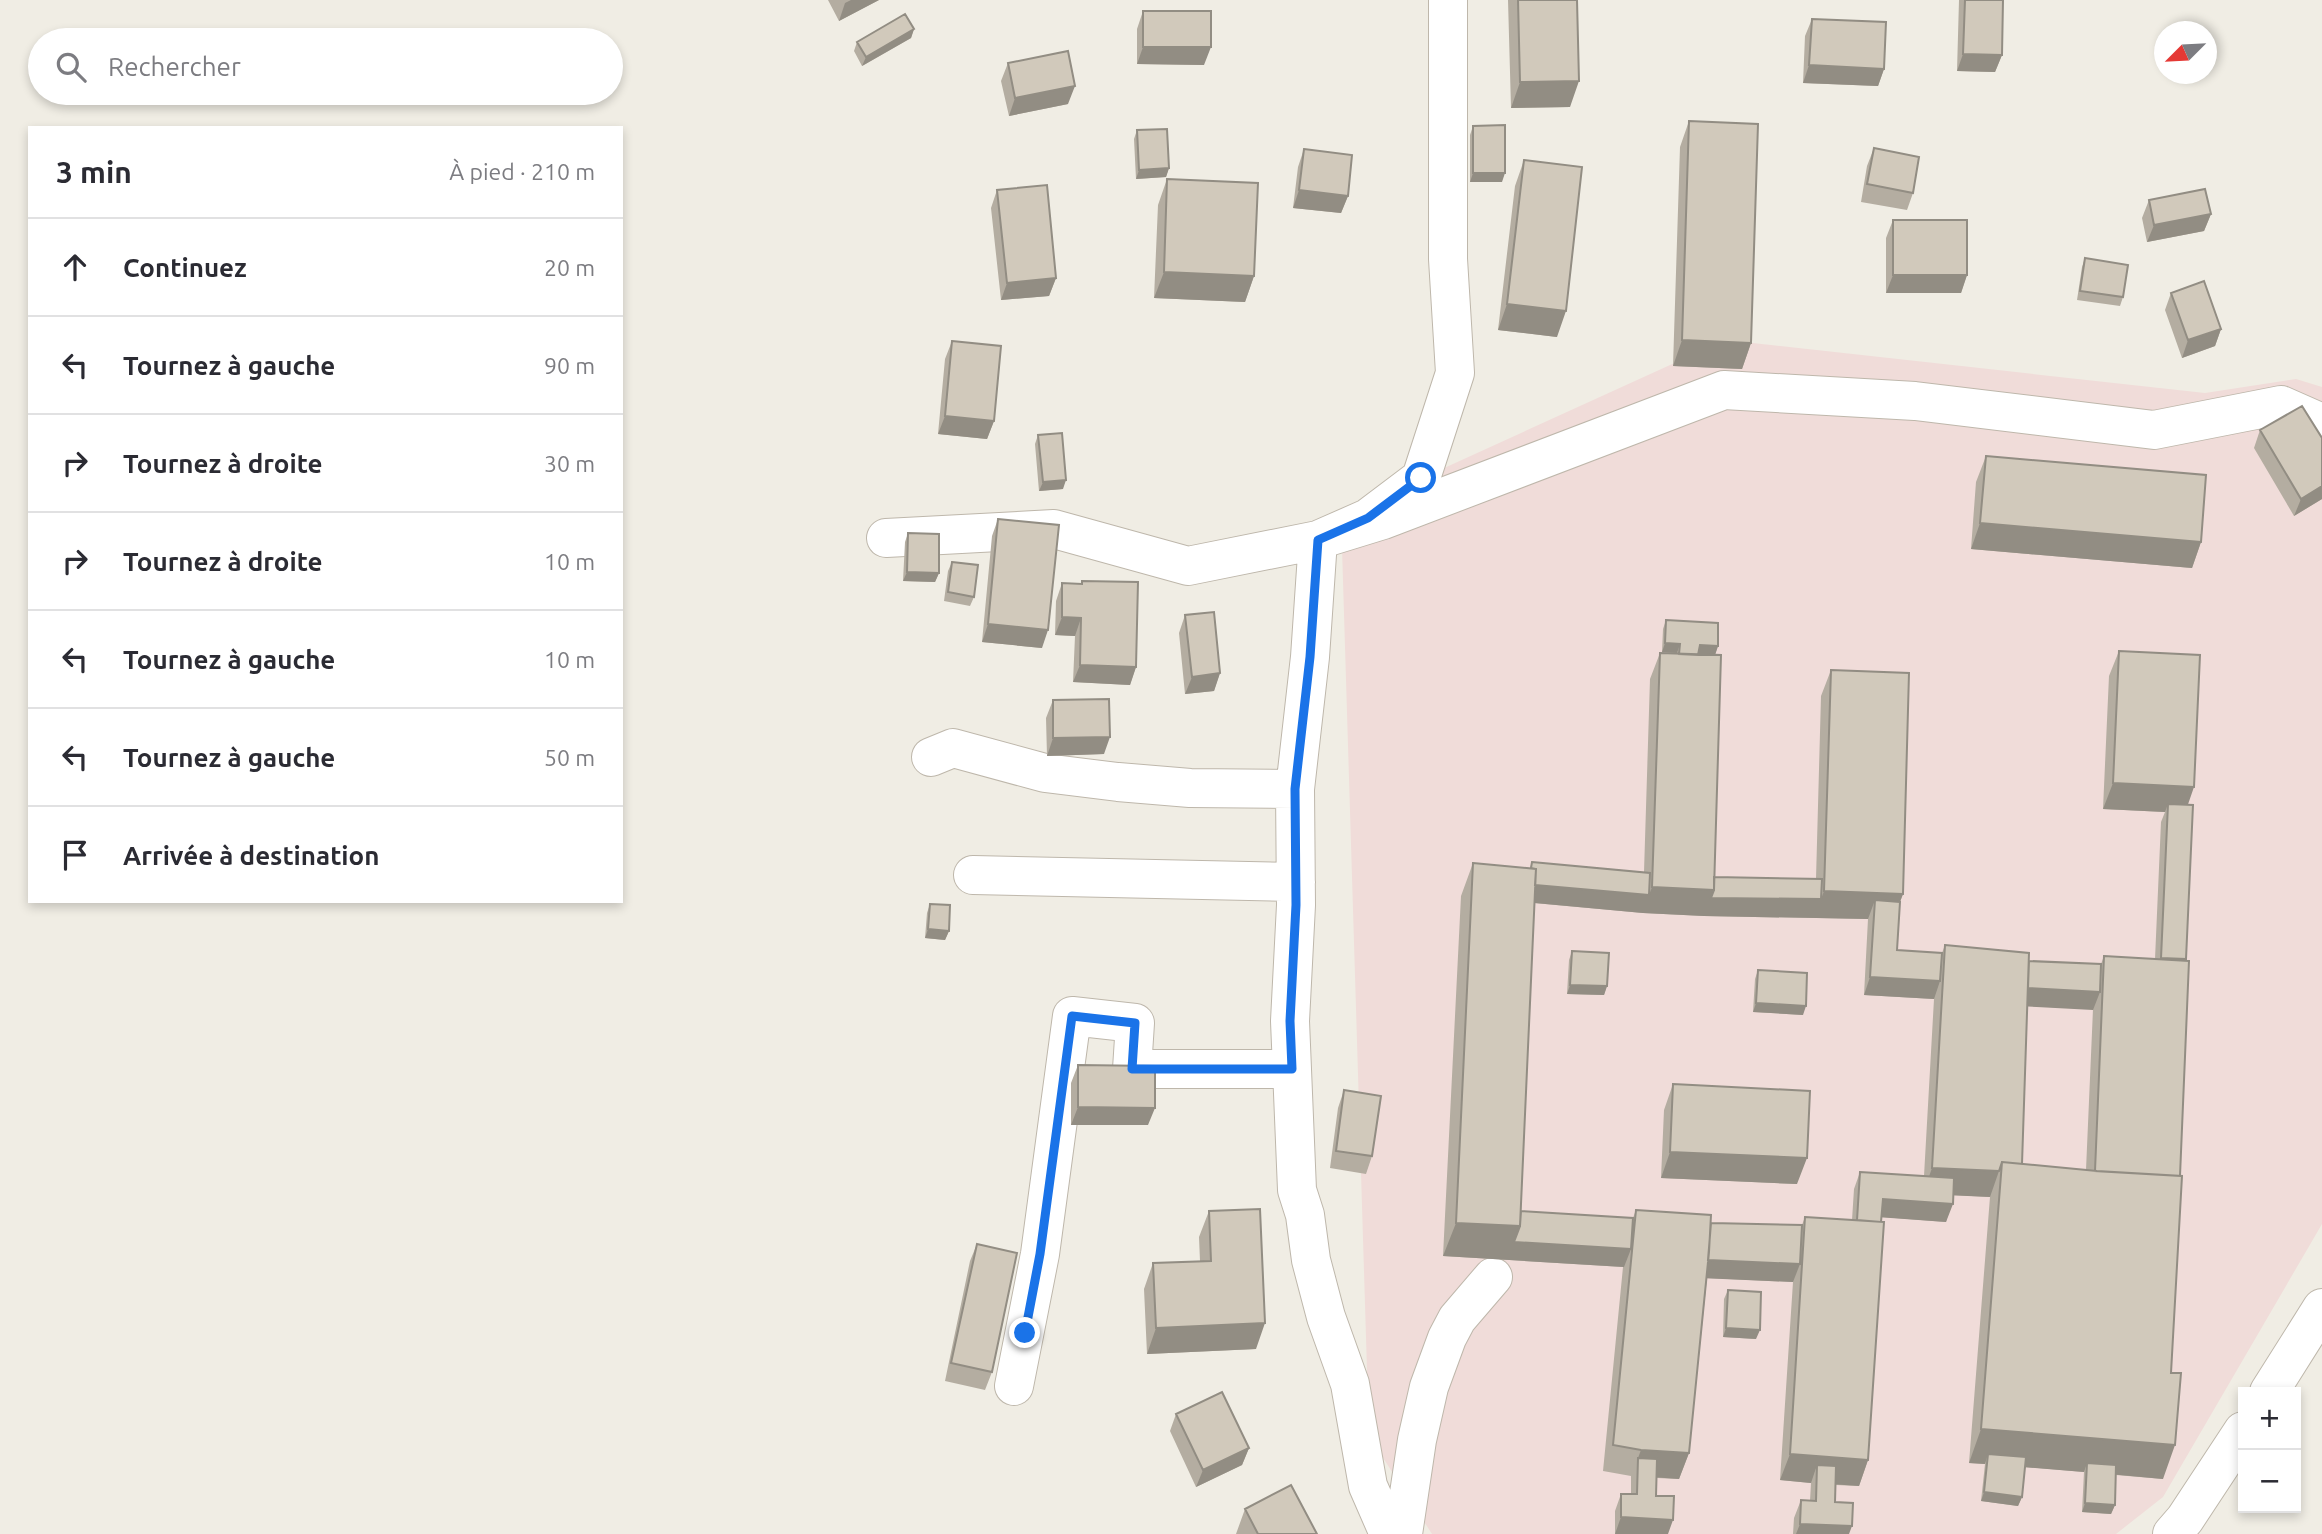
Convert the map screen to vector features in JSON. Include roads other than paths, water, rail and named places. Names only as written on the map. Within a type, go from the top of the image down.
[{"type":"street","points":[[1318,540],[1368,518],[1421,478],[1455,373],[1448,260],[1448,0]]},
{"type":"street","points":[[886,538],[1054,530],[1188,566],[1318,540],[1383,520],[1724,390],[1915,401],[2154,430],[2281,405],[2322,422]]},
{"type":"street","points":[[1318,540],[1310,657],[1295,789],[1296,882],[1290,1021],[1297,1190],[1305,1215],[1311,1260],[1326,1317],[1350,1384],[1368,1486],[1389,1534]]},
{"type":"street","points":[[931,757],[953,748],[1045,773],[1106,781],[1190,788],[1295,789]]},
{"type":"street","points":[[973,875],[1296,882]]},
{"type":"street","points":[[1014,1386],[1040,1254],[1072,1016],[1135,1023],[1132,1069],[1292,1069]]},
{"type":"street","points":[[1404,1534],[1417,1440],[1429,1387],[1457,1319],[1493,1277]]},
{"type":"street","points":[[2272,1387],[2322,1308]]},
{"type":"street","points":[[2172,1534],[2185,1519],[2238,1439]]}]
